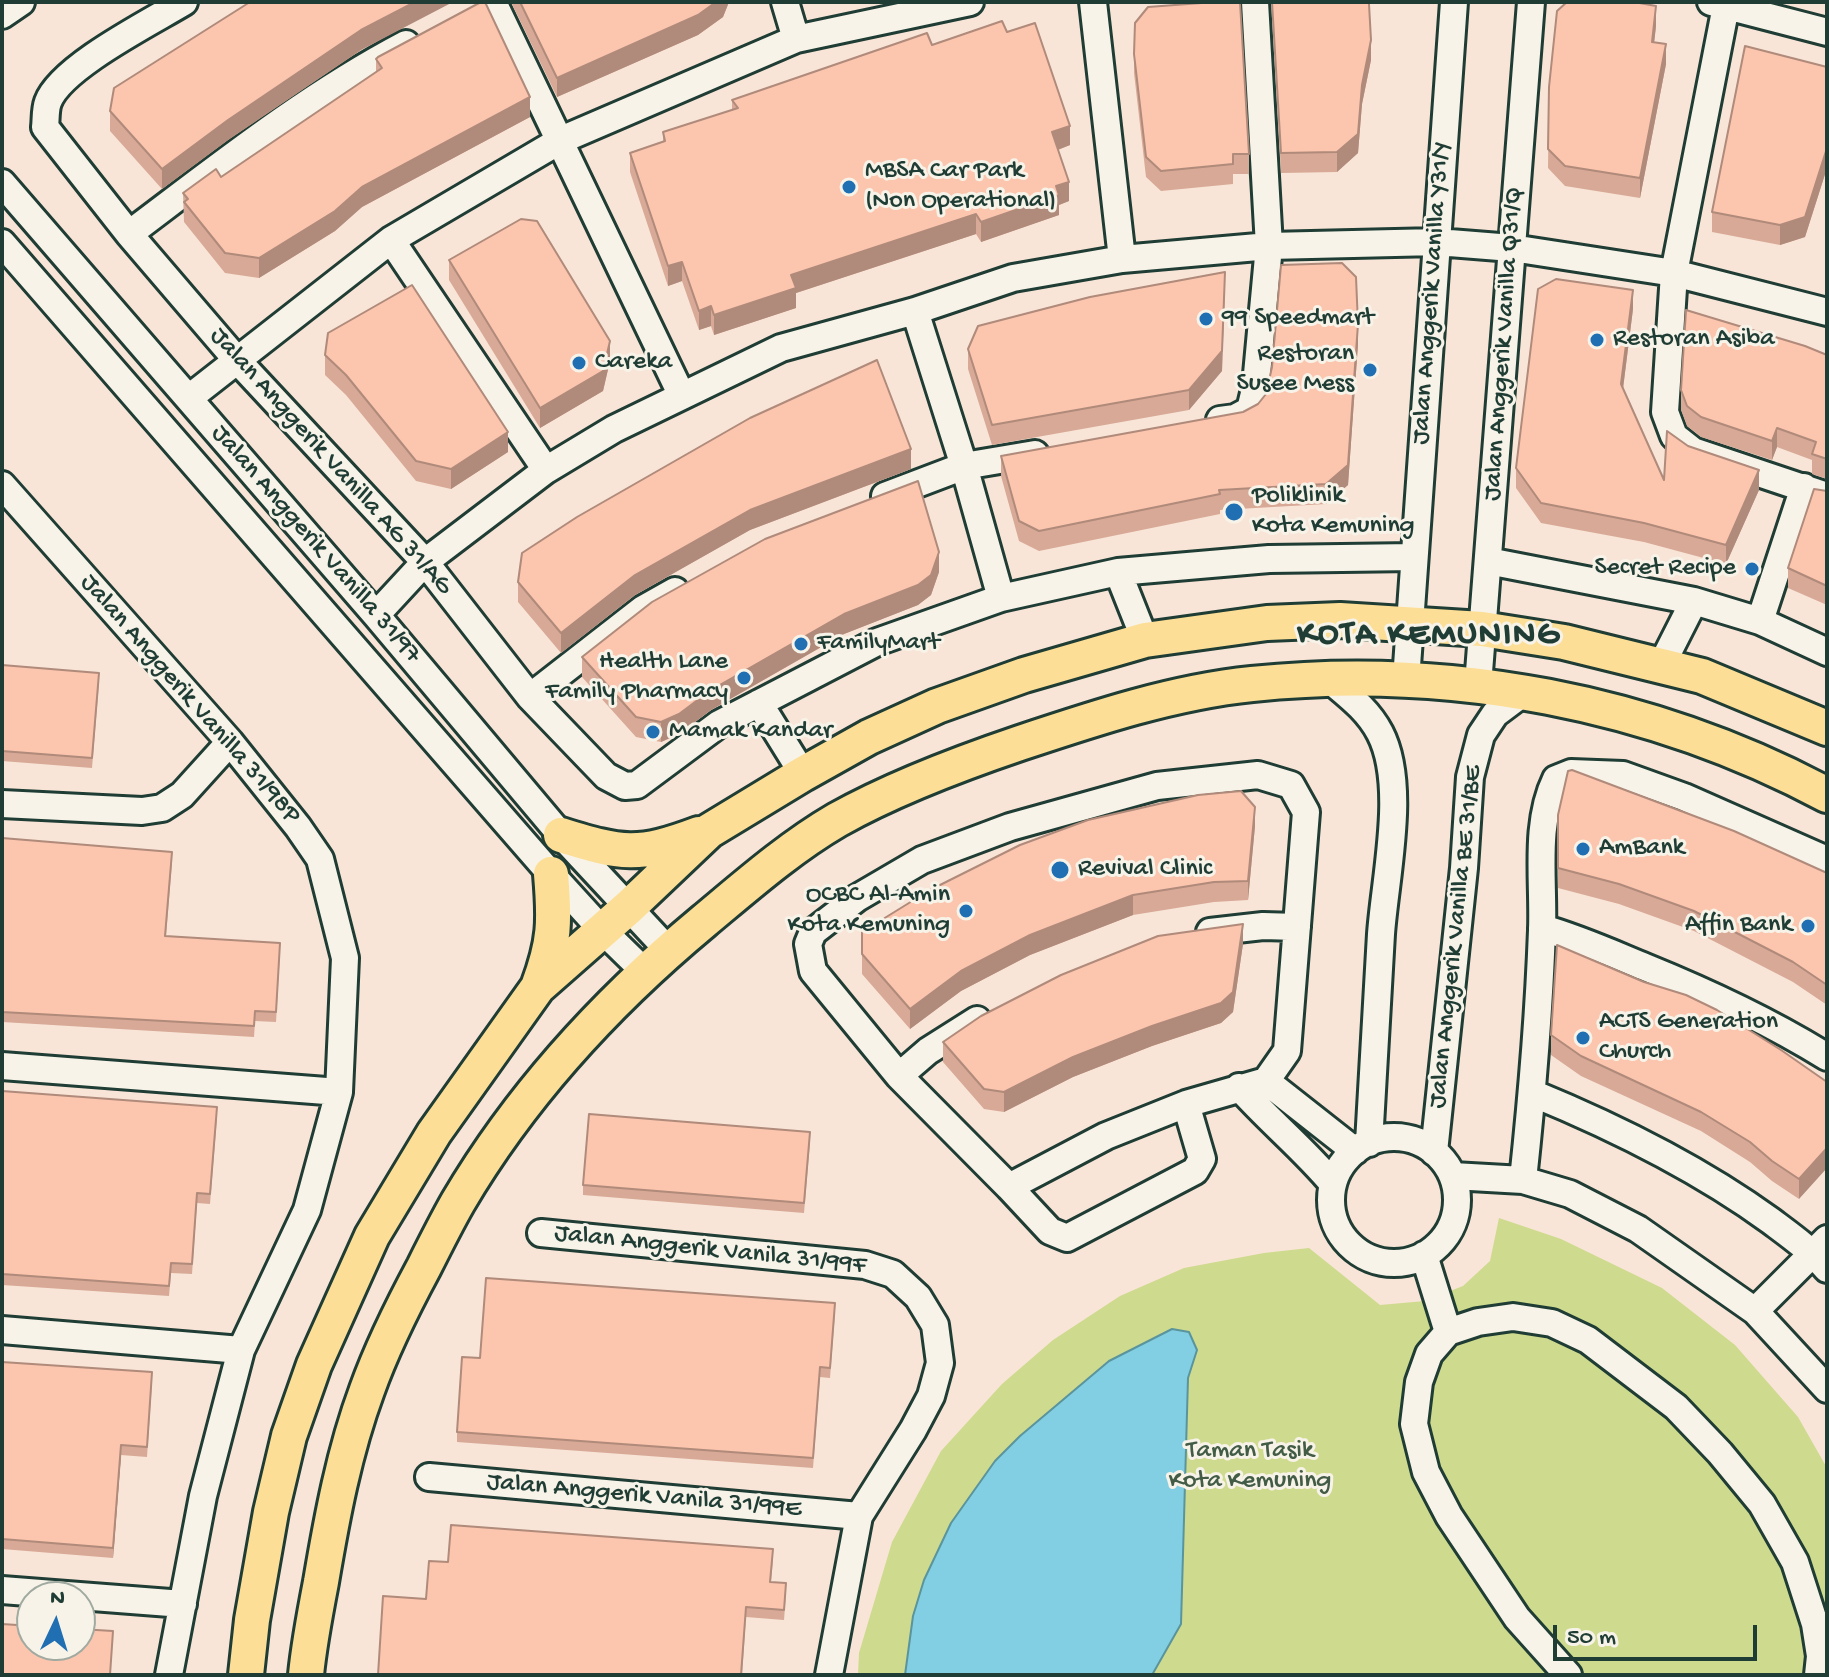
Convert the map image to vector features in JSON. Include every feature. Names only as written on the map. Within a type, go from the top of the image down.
[{"type":"main road","points":[[561,835],[626,853],[668,846],[709,831],[869,737],[937,706],[1024,675],[1145,640],[1267,623],[1340,620],[1409,624],[1482,629],[1564,642],[1702,676],[1827,728]]},
{"type":"main road","points":[[306,1675],[330,1528],[367,1389],[405,1304],[459,1200],[516,1116],[564,1056],[657,962],[760,874],[836,821],[913,784],[1018,744],[1151,703],[1250,684],[1330,680],[1406,680],[1478,685],[1603,708],[1700,737],[1784,772],[1827,795]]},
{"type":"main road","points":[[246,1675],[271,1512],[289,1436],[314,1365],[372,1236],[434,1133],[538,987],[709,831]]},
{"type":"main road","points":[[538,987],[548,961],[554,930],[551,874]]},
{"type":"street","points":[[2,15],[21,2]]},
{"type":"street","name":"Jalan Anggerik Vanilla AG 31/AG","points":[[184,2],[107,48],[70,75],[55,89],[48,103],[45,127],[129,234],[236,359],[425,562],[530,697],[606,776],[625,786],[637,785],[719,724],[759,703]]},
{"type":"street","points":[[785,2],[796,39]]},
{"type":"street","points":[[189,398],[391,240],[561,140],[796,39],[970,2]]},
{"type":"street","points":[[1093,2],[1122,259]]},
{"type":"street","points":[[1190,426],[1235,418],[1250,410],[1256,385],[1269,246],[1255,2]]},
{"type":"street","name":"Jalan Anggerik Vanilla Q31/Q","points":[[1478,685],[1531,2]]},
{"type":"street","points":[[483,4],[561,140],[681,394]]},
{"type":"street","name":"Jalan Anggerik Vanilla Y31/Y","points":[[1406,680],[1455,4]]},
{"type":"street","points":[[1760,621],[1816,491],[1693,451],[1674,436],[1665,412],[1674,273],[1718,4],[1827,32]]},
{"type":"street","points":[[129,234],[237,153],[370,63],[433,29]]},
{"type":"street","name":"Jalan Anggerik Vanilla 31/97","points":[[2,183],[376,615],[561,835],[629,907],[657,962]]},
{"type":"street","points":[[391,240],[546,470]]},
{"type":"street","points":[[376,615],[425,562],[546,470],[614,429],[781,348],[915,311],[1013,278],[1122,259],[1269,246],[1437,242],[1512,248],[1674,273],[1826,309]]},
{"type":"street","name":"Jalan Anggerik Vanilla 31/97","points":[[2,243],[602,930],[657,962]]},
{"type":"street","points":[[915,311],[964,466],[1001,598]]},
{"type":"street","points":[[861,505],[964,466],[1054,450]]},
{"type":"street","name":"Jalan Anggerik Vanilla 31/98P","points":[[2,485],[230,742],[320,859],[345,958],[339,1092],[307,1210],[241,1350],[203,1496],[169,1675]]},
{"type":"street","points":[[803,774],[759,703],[877,642],[1001,598],[1118,572],[1269,559],[1414,557]]},
{"type":"street","points":[[1488,561],[1694,601],[1760,621],[1827,652]]},
{"type":"street","points":[[1118,572],[1145,640]]},
{"type":"street","points":[[530,697],[643,609],[694,580]]},
{"type":"street","points":[[1661,666],[1694,601]]},
{"type":"street","points":[[1330,680],[1363,708],[1381,735],[1394,794],[1362,1147]]},
{"type":"street","name":"Jalan Anggerik Vanilla BE 31/BE","points":[[1434,1152],[1464,868],[1470,777],[1481,735],[1495,714],[1523,693]]},
{"type":"street","points":[[2,804],[142,811],[162,808],[182,795],[230,742]]},
{"type":"street","points":[[1523,1180],[1532,1093],[1542,928],[1544,816],[1556,779],[1571,773],[1623,775],[1684,797],[1827,860]]},
{"type":"street","points":[[1009,1187],[1106,1136],[1186,1104],[1266,1081],[1287,1051],[1306,812],[1291,785],[1258,775],[1157,786],[1010,827],[922,860],[857,898],[813,932],[808,944],[813,971],[899,1076],[1050,1231],[1067,1238],[1195,1171],[1202,1159],[1186,1104]]},
{"type":"street","points":[[1191,934],[1263,926],[1297,927]]},
{"type":"street","points":[[1542,928],[1576,937],[1699,989],[1773,1024],[1827,1057]]},
{"type":"street","points":[[899,1076],[928,1051],[999,1007]]},
{"type":"street","points":[[2,1066],[339,1092]]},
{"type":"street","points":[[1266,1081],[1362,1147]]},
{"type":"street","points":[[1239,1087],[1333,1184]]},
{"type":"street","points":[[1532,1093],[1573,1110],[1689,1169],[1822,1253],[1755,1311]]},
{"type":"street","points":[[1385,1138],[1403,1138],[1419,1143],[1434,1152],[1453,1176],[1457,1207],[1453,1222],[1446,1236],[1424,1255],[1398,1262],[1379,1261],[1360,1253],[1345,1240],[1335,1223],[1333,1184],[1345,1160],[1362,1147],[1385,1138]]},
{"type":"street","points":[[1453,1176],[1523,1180],[1570,1194],[1638,1229],[1755,1311],[1827,1389]]},
{"type":"street","name":"Jalan Anggerik Vanila 31/99F","points":[[541,1233],[865,1265],[893,1274],[918,1297],[935,1325],[940,1363],[931,1396],[859,1516]]},
{"type":"street","points":[[1424,1255],[1448,1332]]},
{"type":"street","points":[[1568,1675],[1517,1618],[1449,1516],[1426,1472],[1414,1424],[1419,1382],[1429,1354],[1448,1332],[1478,1322],[1513,1317],[1552,1323],[1588,1340],[1676,1407],[1720,1453],[1762,1504],[1795,1562],[1815,1624],[1820,1656],[1818,1675]]},
{"type":"street","points":[[2,1330],[241,1350]]},
{"type":"street","name":"Jalan Anggerik Vanila 31/99E","points":[[429,1477],[859,1516]]},
{"type":"street","points":[[829,1675],[859,1516]]},
{"type":"street","points":[[2,1590],[183,1604]]},
{"type":"green space","name":"Taman Tasik Kota Kemuning","points":[[1499,1218],[1561,1239],[1662,1288],[1735,1345],[1798,1417],[1827,1468],[1827,1675],[858,1675],[859,1653],[892,1542],[941,1451],[1002,1384],[1053,1340],[1120,1296],[1184,1268],[1309,1248],[1380,1305],[1425,1301],[1463,1286],[1490,1261]]},
{"type":"water","points":[[1172,1329],[1189,1332],[1197,1350],[1188,1378],[1181,1624],[1152,1675],[905,1675],[913,1616],[924,1580],[951,1523],[995,1461],[1109,1361]]},
{"type":"building","points":[[250,2],[415,2],[361,30],[162,169],[110,111],[114,88]]},
{"type":"building","points":[[485,2],[530,97],[362,187],[335,211],[259,258],[225,253],[184,202],[188,199],[183,193],[216,169],[221,177],[382,68],[376,59],[378,57]]},
{"type":"building","points":[[520,2],[716,2],[698,15],[557,78]]},
{"type":"building","points":[[1240,2],[1249,154],[1233,154],[1233,164],[1161,171],[1146,157],[1134,54],[1135,23],[1148,7]]},
{"type":"building","points":[[1272,2],[1369,4],[1371,40],[1362,85],[1358,134],[1337,152],[1281,153]]},
{"type":"building","points":[[1567,2],[1634,2],[1656,6],[1652,42],[1666,44],[1640,178],[1565,166],[1548,149],[1549,87],[1557,11]]},
{"type":"building","name":"MBSA Car Park (Non Operational)","points":[[1002,21],[1007,32],[1035,23],[1070,126],[1052,132],[1069,182],[1056,186],[1059,195],[981,222],[976,214],[791,275],[796,288],[714,315],[711,306],[699,311],[682,262],[668,266],[630,153],[665,141],[663,132],[738,108],[732,100],[927,33],[932,45]]},
{"type":"building","points":[[1745,46],[1827,67],[1827,148],[1805,217],[1780,225],[1712,212]]},
{"type":"building","points":[[521,219],[537,221],[610,341],[603,371],[540,408],[449,260]]},
{"type":"building","points":[[1342,263],[1356,277],[1358,324],[1348,465],[1326,484],[1219,490],[1220,494],[1039,531],[1019,521],[1001,456],[1243,412],[1258,404],[1266,394],[1272,367],[1281,265]]},
{"type":"building","points":[[1225,272],[1222,351],[1189,390],[992,425],[968,349],[978,326],[1090,297]]},
{"type":"building","points":[[1556,279],[1633,290],[1621,384],[1664,480],[1667,431],[1688,446],[1759,470],[1726,545],[1644,523],[1541,503],[1516,468],[1538,289]]},
{"type":"building","points":[[412,285],[508,432],[451,469],[416,461],[346,375],[325,355],[328,333]]},
{"type":"building","points":[[1686,310],[1827,355],[1827,459],[1812,454],[1816,442],[1777,428],[1772,441],[1701,417],[1687,406],[1681,390]]},
{"type":"building","points":[[877,360],[911,449],[750,510],[635,575],[561,633],[518,582],[522,553],[577,517],[750,418]]},
{"type":"building","points":[[918,481],[939,552],[931,575],[918,585],[844,614],[711,690],[679,714],[661,722],[636,717],[582,657],[652,602],[765,539]]},
{"type":"building","points":[[1814,489],[1827,491],[1827,586],[1788,568]]},
{"type":"building","points":[[2,665],[99,673],[92,758],[2,751]]},
{"type":"building","points":[[1568,771],[1734,831],[1827,873],[1827,985],[1793,962],[1694,911],[1619,884],[1558,868],[1558,815]]},
{"type":"building","points":[[1241,791],[1255,807],[1248,881],[1214,882],[1133,895],[1030,935],[961,971],[910,1009],[862,954],[862,932],[930,890],[1020,845],[1088,820],[1198,795]]},
{"type":"building","points":[[2,838],[172,852],[165,936],[280,943],[276,1012],[255,1011],[254,1026],[2,1012]]},
{"type":"building","points":[[1243,924],[1233,992],[1221,1003],[1073,1057],[1004,1092],[984,1089],[943,1042],[981,1016],[1061,975],[1158,936]]},
{"type":"building","points":[[1557,945],[1717,1010],[1827,1082],[1827,1148],[1799,1179],[1750,1142],[1701,1112],[1581,1056],[1551,1035]]},
{"type":"building","points":[[2,1091],[217,1107],[210,1194],[197,1193],[192,1264],[171,1263],[169,1286],[2,1274]]},
{"type":"building","points":[[589,1114],[810,1132],[804,1203],[583,1185]]},
{"type":"building","points":[[486,1278],[835,1303],[830,1368],[820,1367],[813,1458],[457,1432],[462,1357],[480,1358]]},
{"type":"building","points":[[2,1362],[152,1372],[147,1447],[121,1445],[113,1548],[2,1539]]},
{"type":"building","points":[[451,1525],[773,1549],[770,1582],[786,1583],[784,1610],[746,1607],[741,1675],[378,1675],[383,1596],[426,1599],[429,1561],[448,1562]]},
{"type":"building","points":[[2,1624],[16,1625],[16,1661],[96,1661],[96,1630],[113,1631],[110,1675],[2,1675]]},
{"type":"place","name":"MBSA Car Park (Non Operational)","points":[[849,187]]},
{"type":"place","name":"99 Speedmart","points":[[1206,319]]},
{"type":"place","name":"Restoran Asiba","points":[[1597,340]]},
{"type":"place","name":"Careka","points":[[579,363]]},
{"type":"place","name":"Restoran Susee Mess","points":[[1370,370]]},
{"type":"place","name":"Poliklinik Kota Kemuning","points":[[1234,512]]},
{"type":"place","name":"Secret Recipe","points":[[1752,569]]},
{"type":"place","name":"FamilyMart","points":[[801,644]]},
{"type":"place","name":"Health Lane Family Pharmacy","points":[[744,678]]},
{"type":"place","name":"Mamak Kandar","points":[[653,732]]},
{"type":"place","name":"AmBank","points":[[1583,849]]},
{"type":"place","name":"Revival Clinic","points":[[1060,870]]},
{"type":"place","name":"OCBC Al-Amin Kota Kemuning","points":[[966,911]]},
{"type":"place","name":"Affin Bank","points":[[1808,926]]},
{"type":"place","name":"ACTS Generation Church","points":[[1583,1038]]},
{"type":"district","name":"KOTA KEMUNING","points":[[1429,637]]}]
